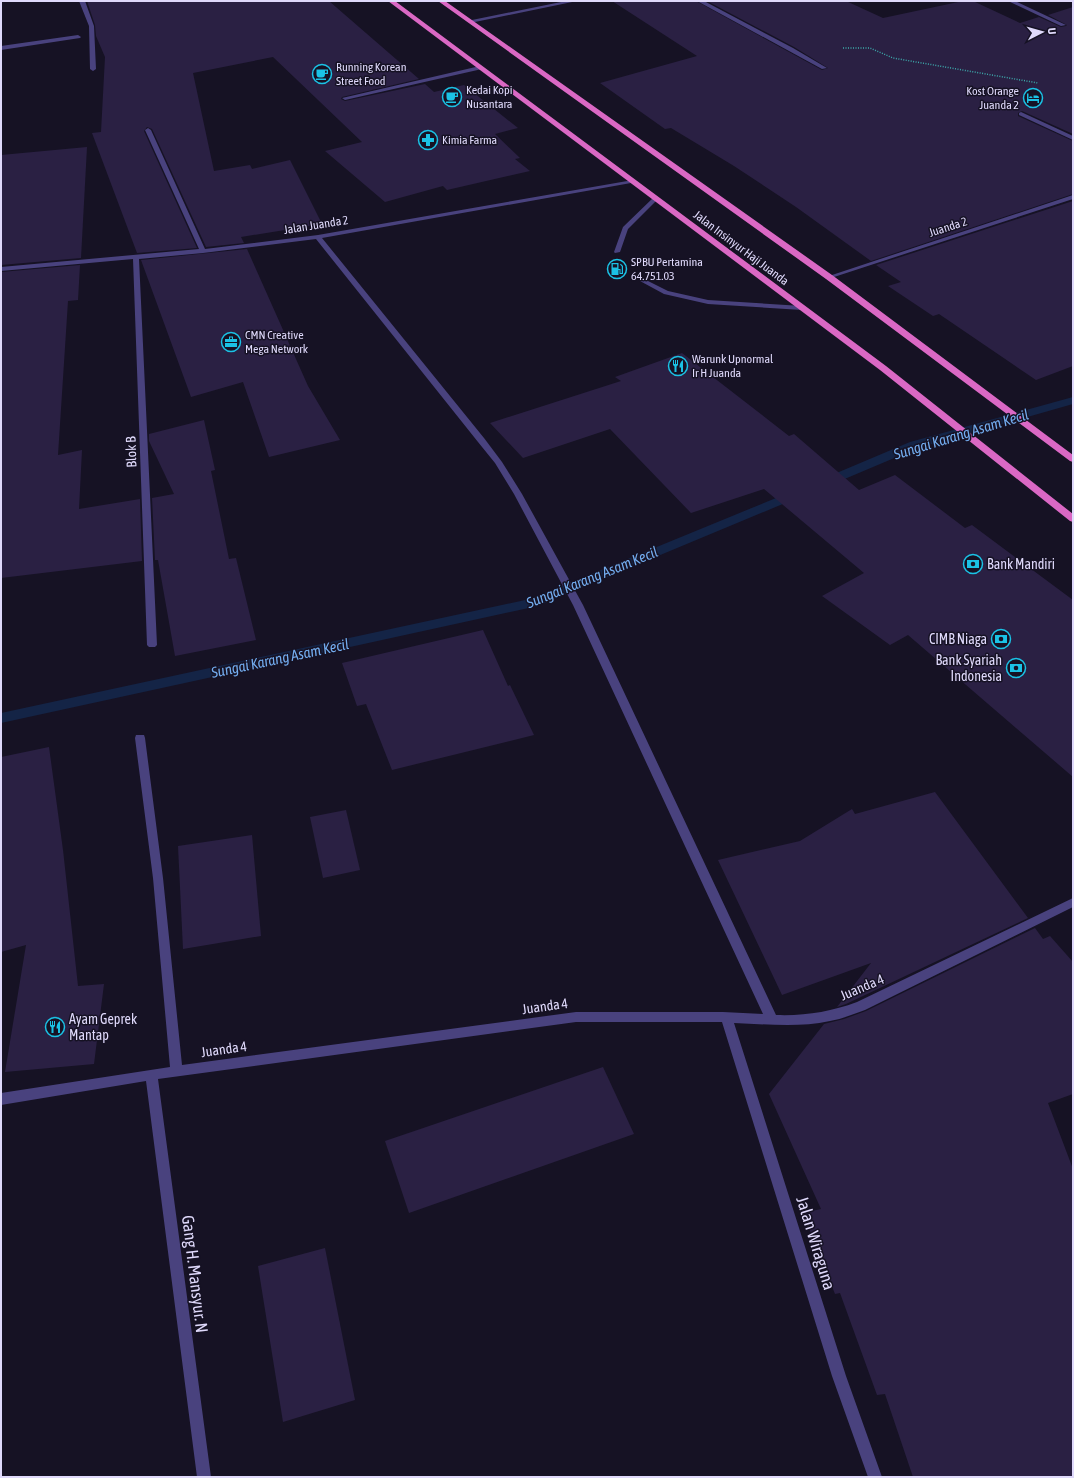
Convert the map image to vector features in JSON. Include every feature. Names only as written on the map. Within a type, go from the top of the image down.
[{"type":"highway","name":"Jalan Insinyur Haji Juanda","points":[[391,1],[883,368],[1027,484],[1073,519]]},
{"type":"highway","name":"Jalan Insinyur Haji Juanda","points":[[441,1],[829,277],[1073,459]]},
{"type":"street","points":[[82,1],[87,9],[93,31],[93,69]]},
{"type":"street","points":[[470,21],[574,1]]},
{"type":"street","points":[[700,1],[791,48],[824,68]]},
{"type":"street","points":[[1011,1],[1064,25]]},
{"type":"street","points":[[1,48],[78,37]]},
{"type":"street","points":[[345,98],[480,68]]},
{"type":"street","points":[[1021,114],[1073,138]]},
{"type":"street","points":[[148,130],[203,251]]},
{"type":"street","name":"Jalan Juanda 2","points":[[1,269],[203,251],[318,237],[631,181]]},
{"type":"street","name":"Juanda 2","points":[[829,277],[1073,198]]},
{"type":"street","points":[[617,252],[625,228],[655,199]]},
{"type":"street","points":[[318,237],[396,332],[498,462],[518,494],[578,605],[772,1020]]},
{"type":"street","name":"Blok B","points":[[136,257],[152,645]]},
{"type":"street","points":[[642,280],[666,293],[708,302],[802,308]]},
{"type":"street","points":[[140,738],[158,878],[177,1071]]},
{"type":"street","name":"Juanda 4","points":[[1,1099],[177,1071],[576,1017],[626,1016],[772,1020],[826,1017],[861,1006],[1072,904]]},
{"type":"street","name":"Jalan Wiraguna","points":[[727,1018],[839,1376],[875,1477]]},
{"type":"street","name":"Gang H. Mansyur. N","points":[[152,1075],[204,1477]]},
{"type":"path","points":[[791,48],[870,48],[893,58],[1038,83]]},
{"type":"building","points":[[87,1],[329,1],[419,79],[342,97],[341,99],[345,101],[425,84],[434,92],[464,85],[518,128],[495,134],[520,158],[515,159],[530,171],[447,190],[443,186],[385,202],[325,151],[362,142],[273,57],[193,73],[214,171],[250,165],[252,169],[290,160],[322,224],[241,237],[244,243],[206,247],[152,129],[147,127],[144,131],[197,248],[137,253],[92,133],[101,132],[105,57],[96,36],[95,25]]},
{"type":"building","points":[[612,1],[696,1],[822,70],[828,68],[794,47],[707,1],[846,1],[883,18],[963,1],[973,1],[1020,23],[1039,17],[1061,27],[1067,25],[1048,15],[1073,7],[1073,134],[1022,111],[1018,113],[1018,116],[1073,141],[1073,194],[871,261],[796,207],[734,166],[671,128],[665,129],[600,83],[697,56]]},
{"type":"building","points":[[87,147],[81,258],[1,265],[1,155]]},
{"type":"building","points":[[1073,201],[1073,366],[1036,380],[939,314],[933,316],[888,286],[901,282],[876,265]]},
{"type":"building","points":[[247,249],[308,386],[340,440],[269,457],[243,382],[191,397],[141,260]]},
{"type":"building","points":[[80,265],[78,300],[68,301],[58,455],[82,450],[79,509],[140,499],[142,561],[1,578],[1,272]]},
{"type":"building","points":[[682,353],[789,436],[794,434],[859,490],[895,475],[965,528],[972,525],[1073,600],[1073,777],[908,635],[890,645],[822,596],[864,573],[764,489],[691,513],[610,429],[523,458],[490,423],[621,381],[615,377]]},
{"type":"building","points":[[204,420],[215,470],[211,471],[229,559],[236,558],[256,640],[175,656],[158,560],[155,560],[152,498],[174,494],[149,441],[149,434]]},
{"type":"building","points":[[483,630],[508,686],[510,685],[534,735],[392,770],[366,704],[357,706],[342,663]]},
{"type":"building","points":[[49,747],[63,850],[78,986],[104,984],[94,1064],[5,1072],[26,945],[1,952],[1,757]]},
{"type":"building","points":[[935,792],[1028,918],[837,1007],[871,963],[782,995],[718,860],[800,841],[852,809],[855,814]]},
{"type":"building","points":[[346,810],[360,870],[323,878],[310,817]]},
{"type":"building","points":[[252,835],[261,936],[183,949],[178,846]]},
{"type":"building","points":[[1035,928],[1043,939],[1050,936],[1073,962],[1073,1094],[1048,1103],[1073,1169],[1073,1477],[913,1477],[885,1394],[877,1395],[840,1293],[835,1294],[803,1213],[821,1209],[769,1094],[824,1024],[866,1011]]},
{"type":"building","points":[[603,1067],[634,1134],[409,1213],[385,1141]]},
{"type":"building","points":[[325,1248],[355,1400],[283,1422],[258,1266]]},
{"type":"waterway","name":"Sungai Karang Asam Kecil","points":[[824,483],[914,445],[1073,400]]},
{"type":"waterway","name":"Sungai Karang Asam Kecil","points":[[1,718],[533,603],[798,493]]},
{"type":"place","name":"Running Korean Street Food","points":[[322,74]]},
{"type":"place","name":"Kedai Kopi Nusantara","points":[[452,97]]},
{"type":"place","name":"Kost Orange Juanda 2","points":[[1033,98]]},
{"type":"place","name":"Kimia Farma","points":[[428,140]]},
{"type":"place","name":"SPBU Pertamina 64.751.03","points":[[617,269]]},
{"type":"place","name":"CMN Creative Mega Network","points":[[231,342]]},
{"type":"place","name":"Warunk Upnormal Ir H Juanda","points":[[678,366]]},
{"type":"place","name":"Bank Mandiri","points":[[973,564]]},
{"type":"place","name":"CIMB Niaga","points":[[1001,639]]},
{"type":"place","name":"Bank Syariah Indonesia","points":[[1016,668]]},
{"type":"place","name":"Ayam Geprek Mantap","points":[[55,1027]]}]
